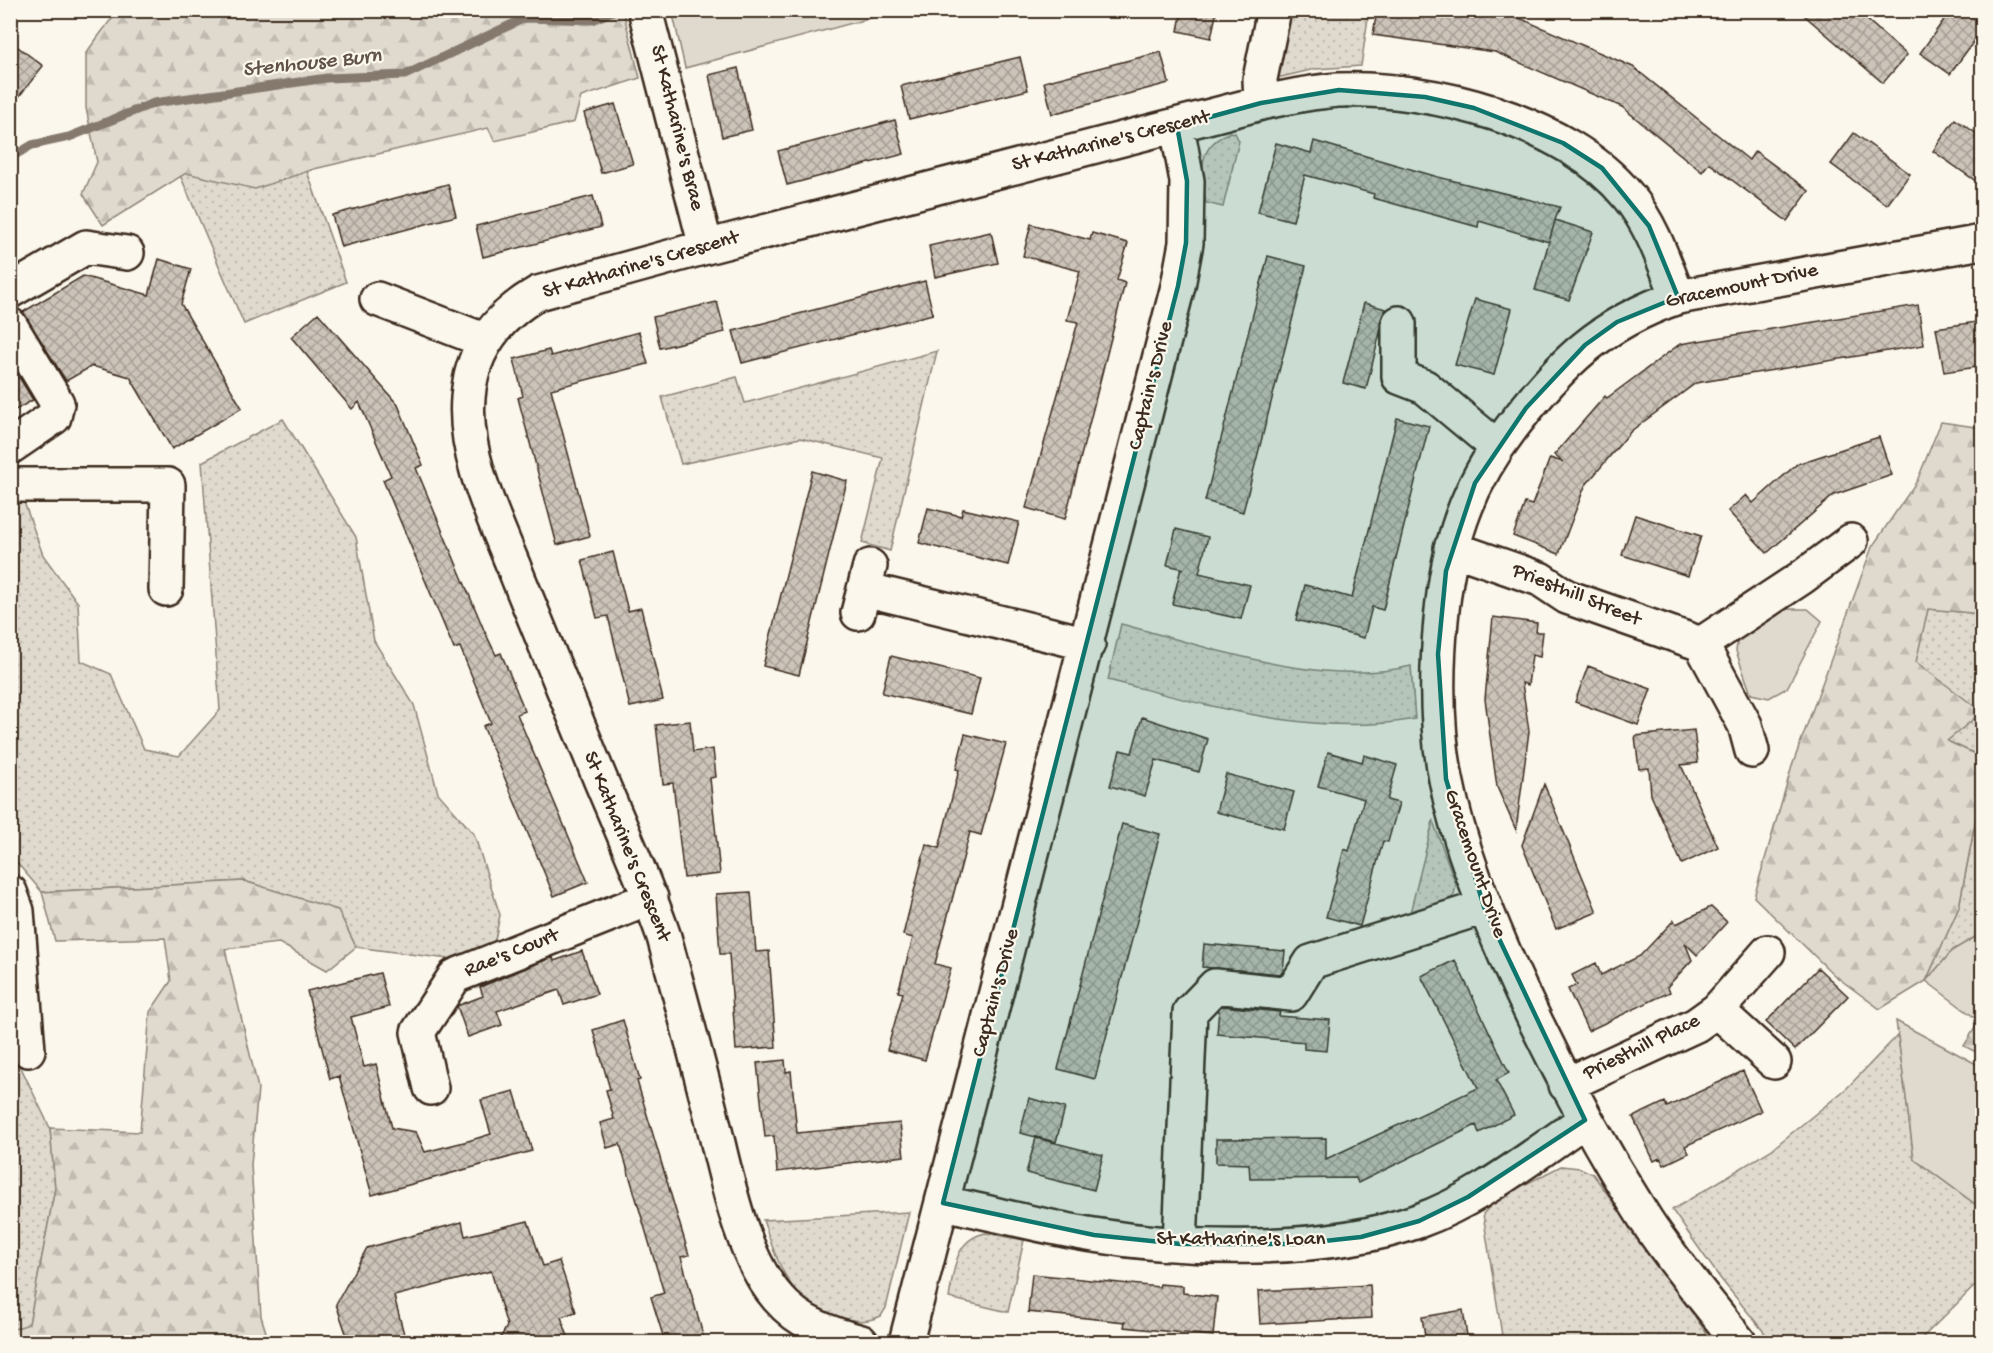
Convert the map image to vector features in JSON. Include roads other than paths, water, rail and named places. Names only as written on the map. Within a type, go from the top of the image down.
[{"type":"street","points":[[1261,103],[1260,79],[1274,10]]},
{"type":"street","name":"St Katharine's Brae","points":[[648,21],[706,246]]},
{"type":"street","name":"St Katharine's Crescent","points":[[861,1342],[822,1330],[794,1314],[778,1299],[756,1265],[727,1178],[667,948],[651,898],[558,677],[473,457],[468,397],[474,369],[486,341],[500,320],[518,305],[538,293],[706,246],[1261,103],[1304,93],[1339,90],[1425,97],[1474,108],[1563,143],[1602,168],[1628,196],[1649,226],[1678,297]]},
{"type":"street","name":"Captain's Drive","points":[[906,1342],[1088,644],[1186,243],[1187,181],[1177,126]]},
{"type":"street","name":"Gracemount Drive","points":[[1739,1342],[1647,1222],[1585,1119],[1566,1085],[1484,907],[1448,790],[1439,729],[1438,654],[1446,571],[1451,548],[1475,483],[1497,447],[1526,408],[1585,345],[1617,322],[1646,308],[1678,297],[1983,242]]},
{"type":"street","points":[[10,291],[86,247],[127,254]]},
{"type":"street","points":[[396,299],[486,341]]},
{"type":"street","points":[[1399,323],[1399,377],[1425,387],[1497,447]]},
{"type":"street","points":[[10,325],[57,403],[54,417],[10,447]]},
{"type":"street","points":[[10,485],[168,485],[166,589]]},
{"type":"street","points":[[1753,731],[1701,644],[1809,586],[1851,541]]},
{"type":"street","name":"Priesthill Street","points":[[1451,548],[1540,579],[1567,597],[1701,644]]},
{"type":"street","points":[[864,589],[1088,644]]},
{"type":"street","points":[[10,892],[17,911],[28,1050]]},
{"type":"street","name":"Rae's Court","points":[[431,1088],[418,1032],[455,976],[651,898]]},
{"type":"street","points":[[1180,1245],[1183,1120],[1190,1012],[1215,986],[1291,994],[1311,962],[1484,907]]},
{"type":"street","name":"Priesthill Place","points":[[1566,1085],[1696,1025],[1717,1010],[1768,952]]},
{"type":"street","name":"Priesthill Place","points":[[1717,1010],[1774,1062]]},
{"type":"street","name":"St Katharine's Loan","points":[[942,1203],[1094,1235],[1180,1245],[1297,1244],[1361,1237],[1419,1221],[1468,1197],[1585,1119]]},
{"type":"waterway","name":"Stenhouse Burn","points":[[10,158],[32,145],[69,137],[154,103],[327,78],[405,75],[525,18],[593,20],[615,10]]}]
